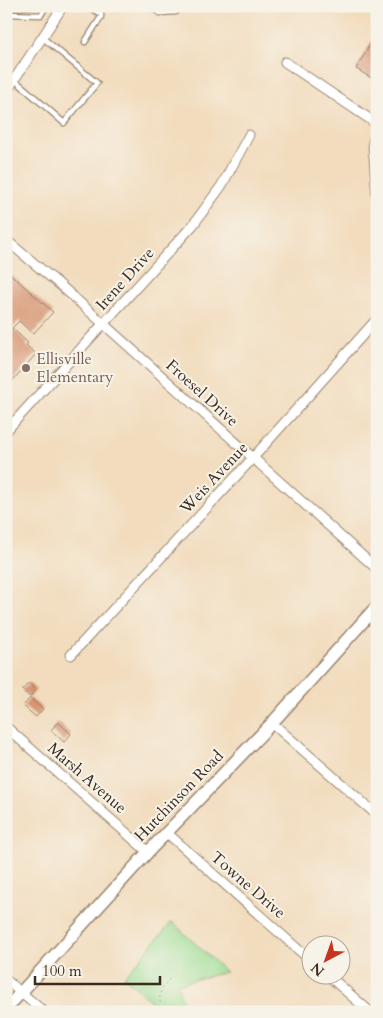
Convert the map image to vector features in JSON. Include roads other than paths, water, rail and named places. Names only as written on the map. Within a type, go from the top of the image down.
[{"type":"street","points":[[6,92],[63,6]]},
{"type":"street","points":[[285,62],[377,126],[373,143],[377,196]]},
{"type":"street","name":"Irene Drive","points":[[6,432],[193,225],[222,185],[249,135]]},
{"type":"street","name":"Froesel Drive","points":[[6,240],[377,569]]},
{"type":"street","name":"Weis Avenue","points":[[71,654],[377,319]]},
{"type":"street","name":"Hutchinson Road","points":[[6,1009],[166,832],[272,723],[377,606]]},
{"type":"street","points":[[272,723],[377,815]]},
{"type":"street","name":"Marsh Avenue","points":[[6,727],[148,852]]},
{"type":"street","name":"Towne Drive","points":[[166,832],[300,951]]},
{"type":"street","points":[[6,980],[44,1012]]},
{"type":"street","points":[[340,986],[370,1012]]},
{"type":"lane","points":[[6,14],[40,15],[46,6]]},
{"type":"lane","points":[[85,42],[101,17],[101,14],[87,6]]},
{"type":"lane","points":[[149,6],[160,13],[176,12],[179,6]]},
{"type":"lane","points":[[15,80],[64,123],[98,83],[43,38]]},
{"type":"place","name":"Ellisville Elementary","points":[[26,368]]}]
